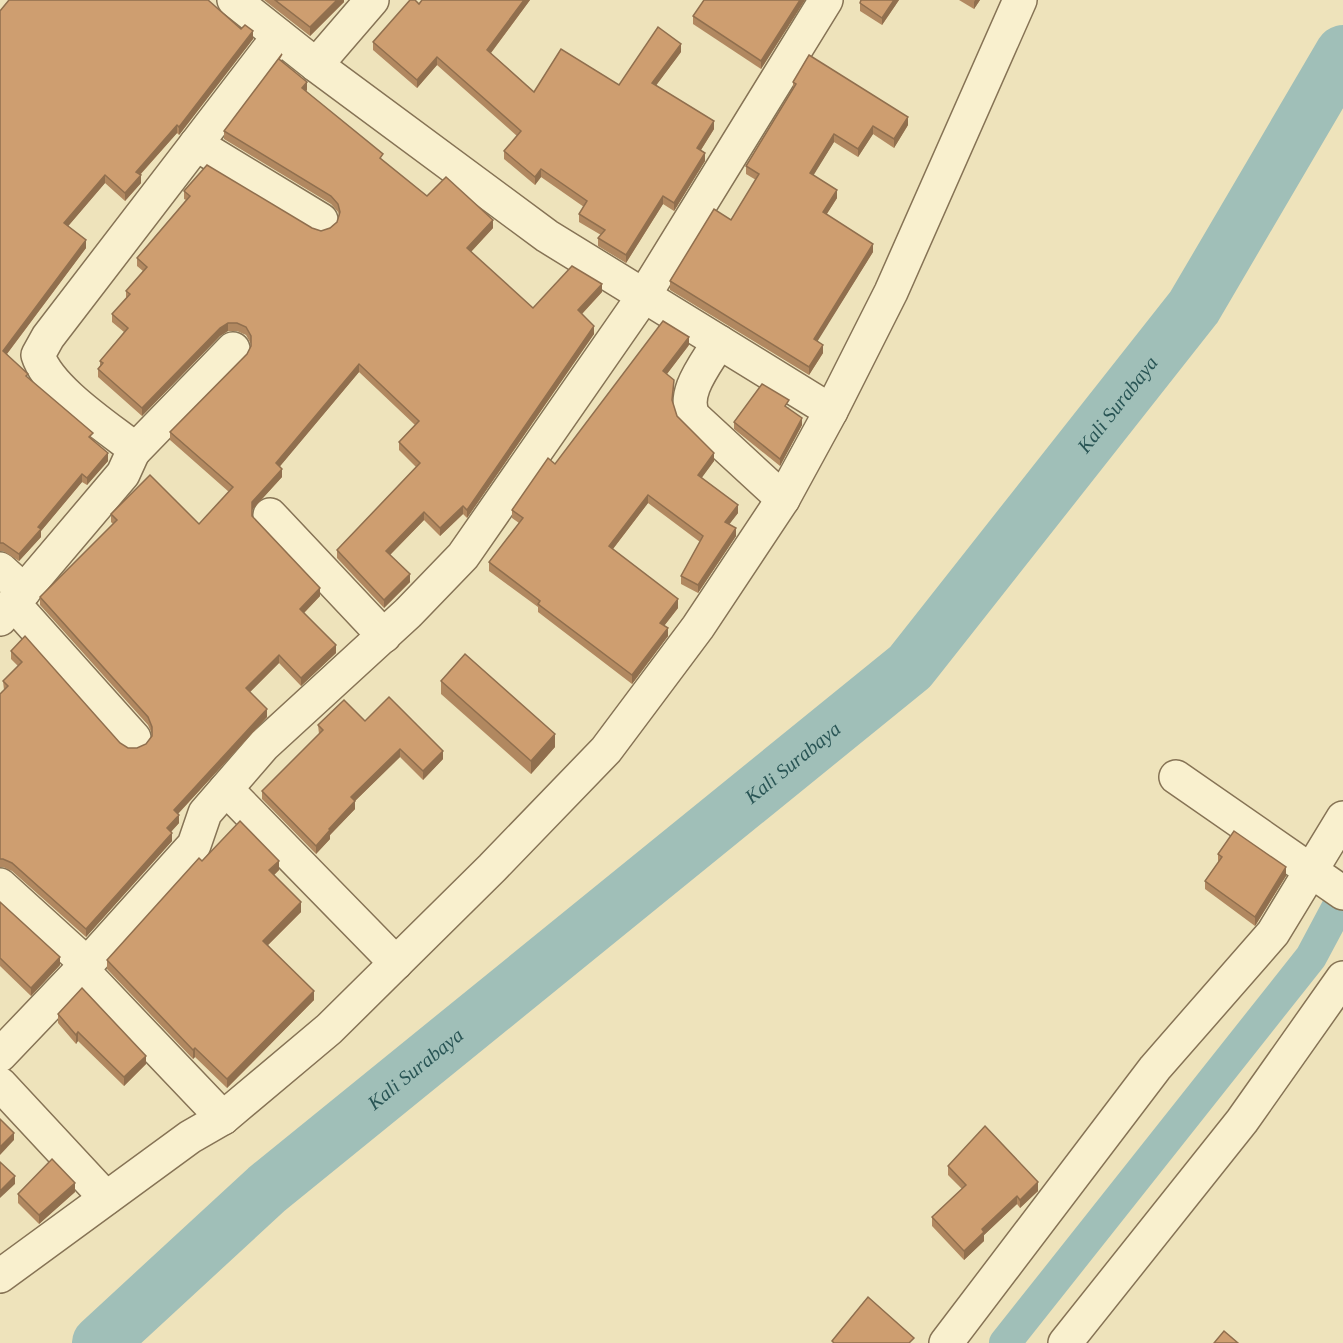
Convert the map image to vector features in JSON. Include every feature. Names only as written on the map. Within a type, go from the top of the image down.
[{"type":"street","points":[[234,0],[316,65],[547,236],[831,411]]},
{"type":"street","points":[[316,65],[372,0]]},
{"type":"street","points":[[0,1055],[84,967],[194,845],[205,813],[264,745],[384,636],[463,555],[482,531],[643,297],[826,0]]},
{"type":"street","points":[[0,1276],[190,1137],[223,1118],[329,1029],[606,750],[698,627],[783,499],[831,411],[891,292],[1020,0]]},
{"type":"street","points":[[133,452],[131,446],[55,382],[41,365],[38,355],[48,337],[279,36]]},
{"type":"street","points":[[196,144],[321,220]]},
{"type":"street","points":[[718,342],[695,383],[688,400],[689,408],[694,417],[783,499]]},
{"type":"street","points":[[12,604],[123,474],[133,452],[233,349]]},
{"type":"street","points":[[270,515],[384,636]]},
{"type":"street","points":[[0,569],[12,604],[134,738]]},
{"type":"street","points":[[1176,777],[1325,880]]},
{"type":"street","points":[[226,789],[396,963]]},
{"type":"street","points":[[946,1343],[1155,1068],[1272,933],[1325,880],[1343,818]]},
{"type":"street","points":[[0,885],[84,967],[223,1118]]},
{"type":"street","points":[[1076,1339],[1242,1121],[1341,985]]},
{"type":"street","points":[[0,1084],[106,1198]]},
{"type":"building","points":[[9,0],[208,0],[241,29],[245,25],[253,31],[179,127],[177,125],[136,172],[141,175],[125,193],[105,175],[64,223],[86,240],[3,351],[28,374],[26,376],[93,433],[89,437],[108,453],[87,478],[82,474],[38,527],[41,529],[19,554],[0,543],[0,11]]},
{"type":"building","points":[[275,0],[337,0],[310,27]]},
{"type":"building","points":[[410,0],[415,0],[419,4],[422,0],[524,0],[487,50],[534,92],[561,49],[619,85],[658,27],[681,44],[652,83],[714,121],[697,148],[705,153],[674,203],[663,196],[626,255],[598,238],[605,230],[579,214],[587,201],[541,169],[535,177],[504,151],[521,131],[437,57],[417,80],[373,42]]},
{"type":"building","points":[[704,0],[800,0],[761,61],[693,16]]},
{"type":"building","points":[[861,0],[894,0],[882,18],[860,3]]},
{"type":"building","points":[[282,54],[279,59],[307,82],[302,88],[383,154],[380,158],[427,196],[446,177],[493,220],[467,248],[533,308],[572,266],[602,284],[578,310],[594,326],[467,510],[463,506],[440,528],[424,512],[386,551],[410,574],[384,600],[337,550],[420,463],[399,442],[419,421],[359,364],[276,463],[282,469],[252,502],[252,516],[320,588],[300,609],[336,645],[301,678],[279,655],[246,688],[267,709],[174,810],[179,815],[167,828],[172,833],[86,929],[12,863],[0,859],[0,694],[8,686],[3,681],[22,662],[11,651],[25,636],[120,743],[128,748],[137,748],[146,744],[152,736],[152,727],[148,717],[40,597],[117,520],[111,514],[150,475],[199,524],[233,487],[170,432],[247,354],[251,346],[251,336],[246,327],[237,323],[228,323],[220,328],[142,408],[98,369],[103,363],[100,361],[128,328],[112,314],[130,294],[126,291],[147,267],[137,258],[190,196],[184,191],[207,165],[312,228],[321,231],[337,222],[340,212],[338,204],[331,196],[224,131]]},
{"type":"building","points":[[809,55],[908,117],[894,139],[873,126],[858,149],[834,134],[810,173],[837,190],[823,212],[873,244],[814,339],[823,345],[809,367],[670,281],[714,209],[731,220],[759,174],[746,166],[796,84],[793,82]]},
{"type":"building","points":[[663,321],[689,337],[663,371],[674,380],[672,400],[677,416],[714,453],[698,475],[738,505],[725,522],[736,528],[698,585],[681,576],[703,536],[648,495],[609,546],[678,599],[660,623],[668,628],[632,675],[538,604],[540,601],[489,562],[523,518],[512,510],[548,458],[555,464]]},
{"type":"building","points":[[762,384],[789,400],[785,406],[802,418],[780,459],[734,422]]},
{"type":"building","points":[[465,654],[555,734],[531,761],[441,681]]},
{"type":"building","points":[[389,697],[443,751],[423,771],[400,749],[351,797],[355,801],[316,846],[262,791],[323,730],[318,725],[344,700],[365,721]]},
{"type":"building","points":[[240,821],[279,861],[269,870],[301,902],[263,941],[314,991],[227,1079],[195,1048],[193,1050],[107,960],[199,858],[202,861]]},
{"type":"building","points":[[1234,831],[1286,867],[1255,917],[1205,881],[1222,857],[1218,854]]},
{"type":"building","points":[[0,902],[60,957],[31,988],[0,958]]},
{"type":"building","points":[[82,988],[146,1056],[124,1077],[78,1032],[76,1035],[58,1014]]},
{"type":"building","points":[[0,1119],[14,1133],[0,1147]]},
{"type":"building","points":[[985,1126],[1038,1182],[1020,1200],[1017,1196],[982,1229],[984,1232],[964,1251],[932,1217],[966,1185],[948,1166]]},
{"type":"building","points":[[52,1159],[75,1183],[39,1215],[18,1194]]},
{"type":"building","points":[[0,1162],[15,1176],[0,1191]]},
{"type":"building","points":[[868,1297],[914,1338],[909,1343],[834,1343],[832,1341]]},
{"type":"building","points":[[1224,1331],[1238,1343],[1214,1343]]},
{"type":"waterway","name":"Kali Surabaya","points":[[100,1343],[267,1189],[910,667],[1194,307],[1343,53]]},
{"type":"waterway","points":[[1005,1343],[1311,957],[1343,897]]}]
